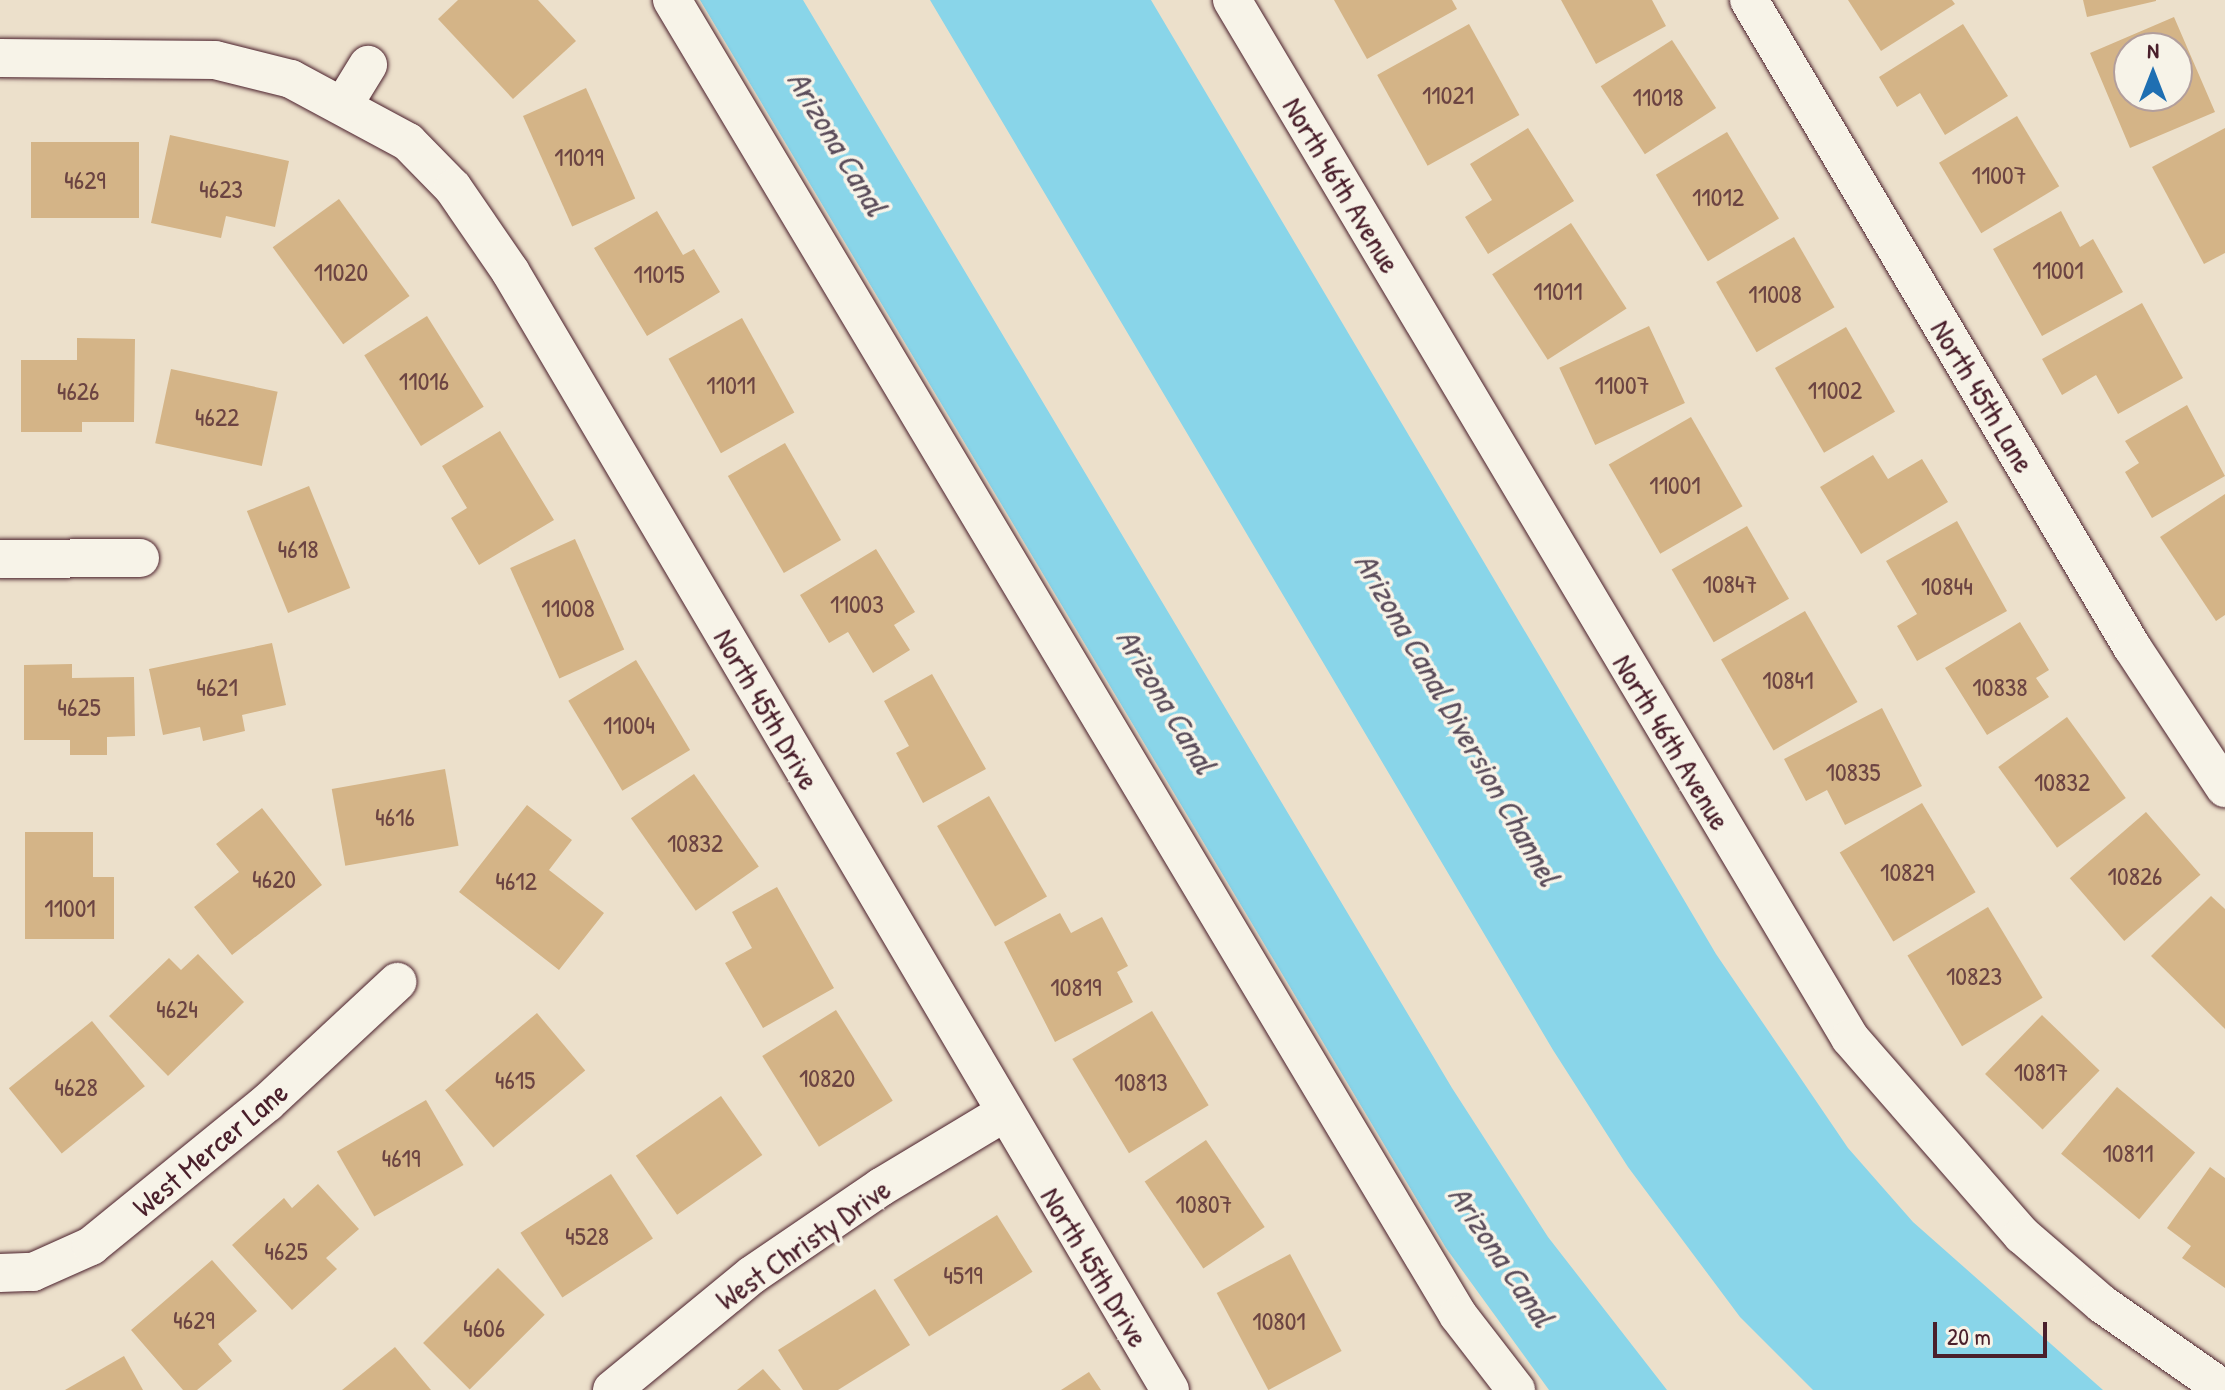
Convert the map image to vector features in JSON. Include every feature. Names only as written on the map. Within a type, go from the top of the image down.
[{"type":"street","points":[[672,0],[1211,908],[1458,1315],[1516,1390]]},
{"type":"street","name":"North 46th Avenue","points":[[1232,0],[1850,1038],[2022,1235],[2102,1304],[2225,1390]]},
{"type":"street","name":"North 45th Lane","points":[[1749,0],[2132,647],[2225,788]]},
{"type":"street","name":"North 45th Drive","points":[[0,58],[215,60],[291,79],[344,104],[408,142],[444,179],[510,271],[1170,1390]]},
{"type":"street","points":[[344,104],[368,65]]},
{"type":"street","points":[[0,559],[140,558]]},
{"type":"street","name":"West Mercer Lane","points":[[0,1273],[33,1272],[91,1246],[267,1103],[397,982]]},
{"type":"street","name":"West Christy Drive","points":[[612,1390],[752,1275],[881,1187],[1004,1113]]},
{"type":"water","name":"Arizona Canal","points":[[700,0],[803,0],[1452,1088],[1548,1237],[1667,1390],[1549,1390],[1446,1248]]},
{"type":"water","name":"Arizona Canal Diversion Channel","points":[[930,0],[1151,0],[1716,954],[1848,1148],[1913,1222],[2103,1390],[1813,1390],[1740,1317],[1628,1167],[1553,1050]]},
{"type":"building","points":[[458,0],[538,0],[576,41],[513,99],[438,19]]},
{"type":"building","points":[[1334,0],[1452,0],[1457,9],[1367,59]]},
{"type":"building","points":[[1561,0],[1652,0],[1666,26],[1596,64]]},
{"type":"building","points":[[1848,0],[1952,0],[1955,4],[1881,51]]},
{"type":"building","points":[[2083,0],[2156,0],[2156,1],[2087,17]]},
{"type":"building","points":[[2174,17],[2180,32],[2139,32]]},
{"type":"building","points":[[1469,24],[1519,115],[1428,166],[1377,75]]},
{"type":"building","points":[[1963,24],[2008,96],[1945,135],[1920,93],[1897,107],[1879,77]]},
{"type":"building","points":[[1672,40],[1716,108],[1645,154],[1601,86]]},
{"type":"building","points":[[2113,43],[2113,108],[2090,53]]},
{"type":"building","points":[[2193,61],[2215,112],[2130,148],[2115,112],[2193,112]]},
{"type":"building","points":[[586,88],[635,199],[572,227],[523,116]]},
{"type":"building","points":[[2017,116],[2059,186],[1981,233],[1939,163]]},
{"type":"building","points":[[1528,128],[1574,201],[1488,254],[1465,217],[1492,200],[1470,164]]},
{"type":"building","points":[[2225,128],[2225,253],[2204,264],[2152,167]]},
{"type":"building","points":[[1727,132],[1779,219],[1708,261],[1656,175]]},
{"type":"building","points":[[170,135],[289,161],[275,227],[226,216],[221,238],[151,223]]},
{"type":"building","points":[[31,142],[139,142],[139,218],[31,218]]},
{"type":"building","points":[[339,199],[410,296],[343,344],[273,247]]},
{"type":"building","points":[[657,211],[683,255],[694,249],[720,292],[647,336],[594,248]]},
{"type":"building","points":[[2061,211],[2080,247],[2093,239],[2123,292],[2042,336],[1993,249]]},
{"type":"building","points":[[1571,223],[1627,309],[1548,360],[1492,274]]},
{"type":"building","points":[[1794,237],[1834,307],[1757,352],[1716,282]]},
{"type":"building","points":[[2142,303],[2183,378],[2118,414],[2096,375],[2062,395],[2042,359]]},
{"type":"building","points":[[427,316],[484,407],[421,446],[364,355]]},
{"type":"building","points":[[742,318],[794,412],[721,453],[669,359]]},
{"type":"building","points":[[1649,326],[1685,403],[1595,445],[1559,368]]},
{"type":"building","points":[[1846,327],[1895,412],[1824,453],[1775,368]]},
{"type":"building","points":[[77,338],[135,339],[134,422],[82,422],[82,432],[21,432],[21,360],[77,360]]},
{"type":"building","points":[[171,369],[278,392],[262,466],[155,443]]},
{"type":"building","points":[[2187,405],[2225,476],[2152,518],[2125,472],[2139,463],[2125,441]]},
{"type":"building","points":[[1691,417],[1742,506],[1660,554],[1609,464]]},
{"type":"building","points":[[500,431],[554,520],[479,565],[451,518],[467,508],[442,466]]},
{"type":"building","points":[[785,443],[841,540],[784,573],[728,476]]},
{"type":"building","points":[[1873,455],[1888,479],[1922,459],[1948,502],[1861,554],[1820,487]]},
{"type":"building","points":[[309,486],[350,588],[288,613],[247,511]]},
{"type":"building","points":[[2225,494],[2225,615],[2216,621],[2160,537]]},
{"type":"building","points":[[1957,521],[2007,611],[1917,661],[1897,626],[1917,614],[1886,561]]},
{"type":"building","points":[[1747,526],[1789,599],[1714,642],[1672,570]]},
{"type":"building","points":[[575,539],[624,650],[559,678],[510,568]]},
{"type":"building","points":[[876,549],[915,612],[894,625],[910,650],[873,673],[848,632],[829,643],[800,595]]},
{"type":"building","points":[[1805,611],[1858,702],[1773,750],[1721,660]]},
{"type":"building","points":[[2020,622],[2049,670],[2036,678],[2049,697],[1987,735],[1945,668]]},
{"type":"building","points":[[272,643],[286,705],[242,715],[245,731],[203,741],[200,727],[163,735],[149,669]]},
{"type":"building","points":[[636,660],[690,750],[622,791],[568,701]]},
{"type":"building","points":[[72,664],[72,678],[134,677],[135,736],[107,737],[107,755],[70,755],[70,740],[24,740],[24,665]]},
{"type":"building","points":[[932,674],[986,769],[923,803],[896,753],[909,746],[884,701]]},
{"type":"building","points":[[1882,708],[1922,786],[1845,825],[1827,790],[1806,801],[1784,759]]},
{"type":"building","points":[[2067,717],[2126,798],[2057,848],[1998,767]]},
{"type":"building","points":[[445,769],[459,846],[345,866],[332,789]]},
{"type":"building","points":[[694,774],[759,867],[696,911],[631,818]]},
{"type":"building","points":[[989,796],[1047,896],[995,926],[937,826]]},
{"type":"building","points":[[1922,803],[1976,892],[1893,942],[1840,852]]},
{"type":"building","points":[[527,805],[572,840],[549,870],[604,913],[559,970],[459,892]]},
{"type":"building","points":[[262,808],[322,885],[232,955],[194,907],[239,872],[216,844]]},
{"type":"building","points":[[2146,812],[2200,875],[2124,941],[2070,878]]},
{"type":"building","points":[[25,832],[93,832],[93,877],[114,877],[114,939],[25,939]]},
{"type":"building","points":[[777,887],[834,988],[763,1028],[725,963],[752,948],[732,912]]},
{"type":"building","points":[[2211,896],[2225,909],[2225,1029],[2151,956]]},
{"type":"building","points":[[1988,907],[2043,998],[1962,1046],[1907,955]]},
{"type":"building","points":[[1060,913],[1071,933],[1102,917],[1128,966],[1117,972],[1133,1002],[1055,1042],[1004,942]]},
{"type":"building","points":[[198,954],[244,1002],[168,1076],[109,1016],[169,958],[181,970]]},
{"type":"building","points":[[836,1010],[893,1101],[819,1147],[762,1056]]},
{"type":"building","points":[[1152,1011],[1209,1105],[1129,1153],[1072,1059]]},
{"type":"building","points":[[537,1013],[585,1070],[493,1148],[445,1090]]},
{"type":"building","points":[[2042,1015],[2100,1071],[2043,1130],[1985,1074]]},
{"type":"building","points":[[92,1021],[145,1086],[62,1154],[9,1088]]},
{"type":"building","points":[[2117,1087],[2195,1153],[2139,1219],[2061,1154]]},
{"type":"building","points":[[721,1096],[762,1155],[677,1215],[636,1156]]},
{"type":"building","points":[[426,1100],[464,1165],[374,1216],[337,1152]]},
{"type":"building","points":[[1206,1140],[1265,1227],[1203,1268],[1145,1181]]},
{"type":"building","points":[[2210,1167],[2225,1178],[2225,1288],[2182,1258],[2191,1246],[2167,1228]]},
{"type":"building","points":[[611,1174],[653,1239],[562,1297],[520,1233]]},
{"type":"building","points":[[318,1184],[359,1229],[326,1258],[337,1269],[292,1310],[232,1245],[284,1198],[292,1208]]},
{"type":"building","points":[[997,1215],[1033,1272],[929,1336],[894,1280]]},
{"type":"building","points":[[1290,1254],[1342,1351],[1268,1390],[1217,1293]]},
{"type":"building","points":[[212,1260],[257,1311],[218,1344],[232,1361],[197,1390],[183,1390],[131,1330]]},
{"type":"building","points":[[498,1268],[545,1315],[470,1390],[423,1343]]},
{"type":"building","points":[[875,1289],[910,1345],[838,1390],[803,1390],[778,1350]]},
{"type":"building","points":[[395,1347],[431,1390],[342,1390]]},
{"type":"building","points":[[124,1356],[143,1390],[65,1390]]},
{"type":"building","points":[[763,1369],[781,1390],[737,1390]]},
{"type":"building","points":[[1089,1372],[1101,1390],[1061,1390]]}]
